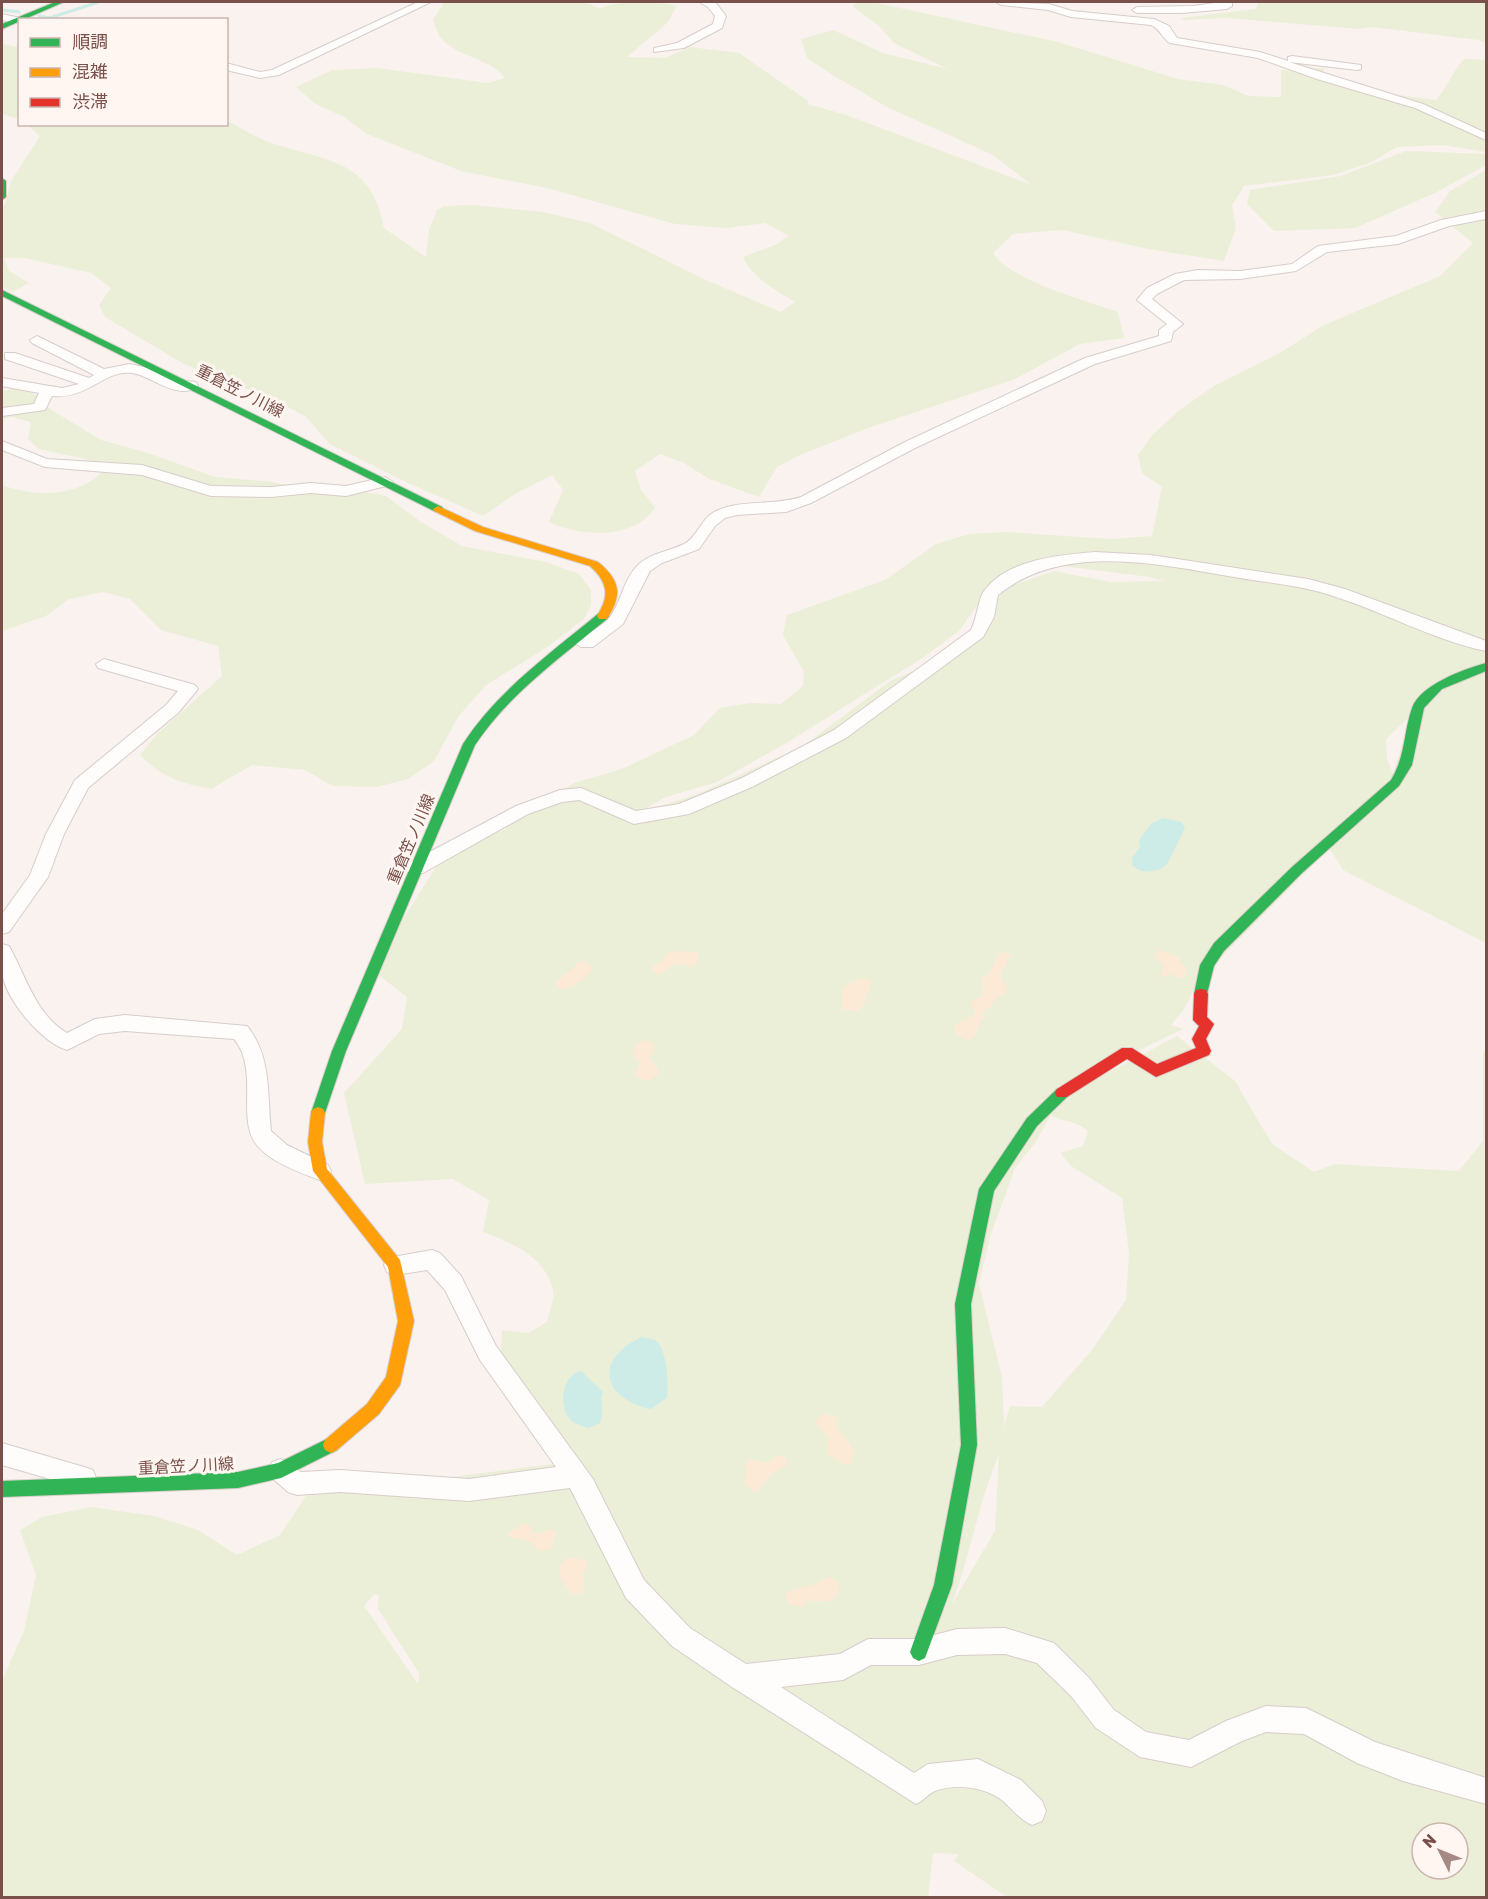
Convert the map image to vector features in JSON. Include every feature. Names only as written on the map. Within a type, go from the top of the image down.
[{"type":"main road","points":[[35,17],[60,2]]},
{"type":"main road","points":[[2,27],[16,20]]},
{"type":"main road","points":[[2,181],[2,196]]},
{"type":"main road","name":"重倉笠ノ川線","points":[[2,293],[479,529],[582,559],[602,568],[613,584],[614,594],[612,606],[577,639],[519,684],[482,722],[469,744],[339,1051],[317,1115],[315,1142],[320,1171],[394,1265],[406,1321],[402,1351],[394,1380],[373,1409],[352,1428],[328,1447],[281,1470],[238,1480],[2,1489]]},
{"type":"main road","points":[[919,1652],[943,1585],[969,1446],[963,1304],[987,1189],[1032,1122],[1062,1093],[1093,1072],[1127,1052],[1156,1071],[1204,1051],[1199,1039],[1207,1024],[1200,1020],[1201,991],[1207,965],[1219,947],[1297,870],[1395,783],[1406,765],[1418,707],[1438,686],[1486,668]]},
{"type":"street","points":[[228,67],[260,75],[275,73],[426,2]]},
{"type":"street","points":[[658,50],[680,46],[718,26],[721,16],[712,5],[704,2]]},
{"type":"street","points":[[1001,2],[1049,7],[1071,14],[1154,22],[1165,28],[1168,37],[1174,41],[1357,67]]},
{"type":"street","points":[[1060,2],[1218,8],[1227,6],[1227,2]]},
{"type":"street","points":[[2,18],[16,20]]},
{"type":"street","points":[[1260,55],[1321,77],[1419,106],[1459,127],[1486,137]]},
{"type":"street","points":[[577,639],[587,643],[616,620],[634,582],[644,568],[693,546],[710,523],[720,515],[735,510],[786,507],[806,500],[910,445],[1090,361],[1166,338],[1166,330],[1176,324],[1144,300],[1152,291],[1166,284],[1198,274],[1240,274],[1296,267],[1323,249],[1398,240],[1446,223],[1486,215]]},
{"type":"street","points":[[37,340],[105,375]]},
{"type":"street","points":[[9,356],[91,383]]},
{"type":"street","points":[[2,382],[14,381],[63,393],[129,367],[178,387],[192,385]]},
{"type":"street","points":[[2,412],[40,407],[42,398],[50,390]]},
{"type":"street","points":[[2,445],[45,463],[96,465],[151,472],[211,491],[271,492],[311,488],[346,491],[385,482]]},
{"type":"street","points":[[416,868],[522,810],[560,796],[580,794],[634,818],[683,810],[708,797],[748,782],[840,734],[977,633],[986,617],[990,593],[1014,575],[1040,566],[1080,559],[1108,558],[1185,563],[1318,586],[1447,636],[1486,646]]},
{"type":"street","points":[[2,927],[39,876],[55,834],[81,784],[172,709],[189,688],[104,664]]},
{"type":"street","points":[[2,951],[9,972],[45,1028],[56,1038],[67,1042],[95,1027],[125,1023],[240,1032],[249,1041],[253,1053],[259,1086],[258,1108],[261,1134],[281,1152],[320,1171]]},
{"type":"street","points":[[394,1265],[432,1260],[453,1283],[488,1353],[584,1487],[635,1589],[681,1637],[915,1790],[928,1778],[978,1773],[1011,1790],[1032,1811]]},
{"type":"street","points":[[2,1454],[110,1486]]},
{"type":"street","points":[[281,1470],[297,1484],[340,1481],[469,1490],[575,1476]]},
{"type":"street","points":[[741,1678],[843,1667],[868,1652],[919,1652],[957,1642],[1005,1641],[1046,1652],[1080,1687],[1105,1719],[1140,1744],[1191,1754],[1235,1730],[1266,1719],[1306,1721],[1367,1753],[1403,1767],[1486,1791]]},
{"type":"green space","points":[[444,2],[583,2],[600,8],[638,2],[677,6],[667,23],[627,57],[665,58],[690,47],[739,53],[808,101],[808,104],[846,115],[1032,185],[993,155],[887,107],[831,74],[807,58],[801,39],[833,30],[883,53],[948,69],[894,43],[879,26],[852,6],[857,2],[872,2],[1058,42],[1178,79],[1223,85],[1249,96],[1281,97],[1281,70],[1325,68],[1321,75],[1398,95],[1436,100],[1464,59],[1486,60],[1486,152],[1443,145],[1397,147],[1369,163],[1333,175],[1244,186],[1232,205],[1236,228],[1224,261],[1148,249],[1063,230],[1013,234],[993,253],[1002,263],[1031,281],[1118,312],[1124,338],[1080,344],[1013,380],[868,428],[800,455],[777,467],[759,497],[709,479],[684,463],[660,454],[635,471],[641,490],[655,507],[646,518],[635,525],[606,532],[576,531],[549,522],[563,490],[552,475],[515,494],[483,516],[406,482],[330,444],[305,416],[267,397],[184,364],[105,317],[99,305],[111,288],[91,273],[25,258],[4,258],[9,271],[29,283],[13,292],[2,287],[2,207],[5,204],[11,181],[40,136],[28,126],[228,126],[228,121],[267,141],[334,162],[348,169],[370,190],[384,228],[426,257],[429,230],[437,210],[444,206],[472,205],[543,212],[590,223],[706,280],[781,312],[795,302],[759,278],[743,257],[777,244],[789,236],[765,223],[726,228],[675,224],[547,188],[461,171],[367,134],[344,117],[314,103],[296,87],[332,70],[377,68],[488,83],[505,78],[491,66],[448,45],[441,38],[433,20]]},
{"type":"green space","points":[[1258,2],[1486,2],[1486,43],[1478,40],[1372,27],[1359,29],[1226,18],[1183,20],[1181,18],[1256,9]]},
{"type":"green space","points":[[2,44],[18,47],[18,119],[2,114]]},
{"type":"green space","points":[[1406,151],[1486,154],[1486,165],[1435,193],[1355,228],[1274,231],[1247,204],[1250,190],[1341,176]]},
{"type":"green space","points":[[1486,170],[1486,943],[1343,870],[1329,848],[1199,980],[1184,1009],[1171,1025],[1183,1029],[1139,1050],[1106,1074],[1177,1036],[1235,1081],[1272,1144],[1314,1172],[1335,1164],[1459,1171],[1483,1141],[1483,1053],[1486,1048],[1486,1897],[1007,1897],[954,1861],[959,1854],[933,1853],[928,1898],[2,1898],[2,1681],[24,1631],[36,1575],[20,1530],[42,1517],[91,1507],[154,1516],[198,1530],[237,1555],[280,1535],[306,1496],[559,1463],[500,1366],[502,1330],[529,1333],[547,1322],[553,1301],[553,1290],[549,1278],[543,1268],[526,1252],[483,1232],[489,1200],[453,1179],[365,1184],[344,1093],[402,1029],[407,997],[377,974],[382,952],[445,853],[504,830],[531,809],[574,783],[622,769],[694,735],[720,708],[750,703],[781,704],[803,686],[804,672],[783,635],[787,615],[885,580],[936,544],[969,534],[1005,532],[1110,539],[1152,536],[1162,487],[1142,473],[1138,455],[1153,434],[1181,409],[1214,386],[1280,353],[1322,326],[1440,276],[1473,243],[1435,212],[1450,191]],"holes":[[[1063,566],[1165,581],[1110,582],[1054,571],[1013,585],[1001,594],[986,621],[931,663],[890,681],[803,746],[698,794],[637,813],[666,797],[717,782],[788,742],[921,659],[959,631],[975,608],[999,586],[1032,570]],[[1412,714],[1393,774],[1387,760],[1386,739]],[[1051,1115],[1088,1131],[1083,1146],[1060,1153],[1071,1166],[1122,1198],[1129,1254],[1126,1300],[1092,1350],[1042,1407],[1010,1406],[1004,1427],[1002,1377],[979,1284],[990,1237],[1015,1168],[1035,1143]],[[999,1454],[995,1531],[952,1604],[980,1510]],[[374,1594],[379,1595],[378,1609],[419,1673],[418,1684],[364,1606]]]},
{"type":"green space","points":[[22,387],[38,397],[50,409],[101,440],[148,453],[215,477],[273,482],[330,495],[360,491],[386,496],[421,522],[462,546],[546,562],[579,574],[591,590],[591,605],[584,619],[549,646],[486,685],[458,717],[434,761],[408,779],[377,787],[333,786],[305,770],[252,765],[211,789],[181,782],[156,769],[140,755],[157,734],[222,676],[218,646],[161,630],[130,599],[103,592],[69,599],[46,616],[2,631],[2,485],[29,492],[70,490],[95,478],[105,469],[85,459],[39,449],[28,439],[31,422],[11,417],[2,419],[2,391]]},
{"type":"sand","points":[[1159,950],[1180,957],[1180,962],[1187,969],[1184,977],[1179,979],[1173,974],[1165,977],[1160,975],[1164,965],[1154,956]]},
{"type":"sand","points":[[670,951],[698,952],[698,962],[692,967],[676,964],[663,973],[656,974],[652,970],[654,965],[661,963]]},
{"type":"sand","points":[[1004,952],[1011,955],[1001,974],[1007,992],[994,1000],[991,1007],[982,1013],[985,1018],[979,1025],[976,1035],[968,1041],[954,1033],[955,1025],[973,1016],[975,1012],[970,1002],[984,995],[981,978],[990,973],[998,954]]},
{"type":"sand","points":[[580,961],[588,963],[592,968],[590,972],[579,982],[560,989],[555,983]]},
{"type":"sand","points":[[860,979],[868,979],[871,983],[864,1004],[858,1011],[842,1009],[843,987]]},
{"type":"sand","points":[[644,1040],[653,1043],[654,1051],[649,1058],[657,1067],[659,1074],[649,1081],[637,1078],[635,1073],[640,1063],[633,1056],[634,1046]]},
{"type":"sand","points":[[826,1414],[838,1418],[836,1426],[852,1448],[851,1464],[843,1464],[828,1454],[828,1437],[815,1422],[819,1416]]},
{"type":"sand","points":[[780,1454],[787,1459],[786,1466],[772,1474],[758,1490],[752,1492],[744,1481],[748,1472],[745,1464],[750,1459],[766,1462]]},
{"type":"sand","points":[[525,1522],[536,1534],[552,1529],[556,1532],[552,1548],[540,1551],[527,1540],[509,1537],[509,1532]]},
{"type":"sand","points":[[567,1557],[586,1560],[588,1566],[583,1574],[582,1594],[572,1595],[560,1576],[560,1567]]},
{"type":"sand","points":[[828,1577],[837,1580],[839,1586],[837,1594],[831,1601],[810,1601],[802,1607],[789,1604],[785,1597],[788,1591],[816,1584]]},
{"type":"water","points":[[1163,818],[1182,822],[1185,828],[1167,864],[1153,871],[1139,870],[1132,865],[1132,858],[1140,847],[1139,840],[1152,823]]},
{"type":"water","points":[[641,1337],[654,1340],[660,1345],[666,1368],[667,1398],[651,1409],[634,1404],[622,1396],[613,1387],[610,1378],[610,1367],[616,1356],[626,1346]]},
{"type":"water","points":[[581,1371],[603,1392],[600,1423],[589,1428],[571,1420],[564,1405],[566,1383],[575,1373]]},
{"type":"waterway","points":[[39,16],[49,18],[99,2]]},
{"type":"waterway","points":[[2,10],[19,12]]},
{"type":"traffic: fast","points":[[23,18],[60,2]]},
{"type":"traffic: fast","points":[[2,27],[18,20]]},
{"type":"traffic: fast","points":[[2,181],[2,197]]},
{"type":"traffic: fast","points":[[2,293],[438,509]]},
{"type":"traffic: fast","points":[[318,1113],[339,1051],[469,744],[482,725],[512,692],[603,616]]},
{"type":"traffic: fast","points":[[1201,994],[1207,965],[1219,947],[1297,870],[1395,783],[1406,765],[1418,707],[1438,686],[1486,667]]},
{"type":"traffic: fast","points":[[919,1652],[943,1585],[969,1445],[963,1304],[987,1189],[1032,1122],[1062,1093]]},
{"type":"traffic: fast","points":[[2,1489],[238,1480],[281,1470],[331,1445]]},
{"type":"traffic: slow","points":[[438,509],[479,529],[594,564],[606,576],[612,588],[611,601],[603,616]]},
{"type":"traffic: slow","points":[[318,1113],[315,1142],[320,1171],[395,1265],[406,1321],[394,1380],[373,1409],[331,1445]]},
{"type":"traffic: jam","points":[[1062,1093],[1127,1052],[1156,1071],[1204,1051],[1199,1039],[1207,1024],[1200,1020],[1201,994]]}]
